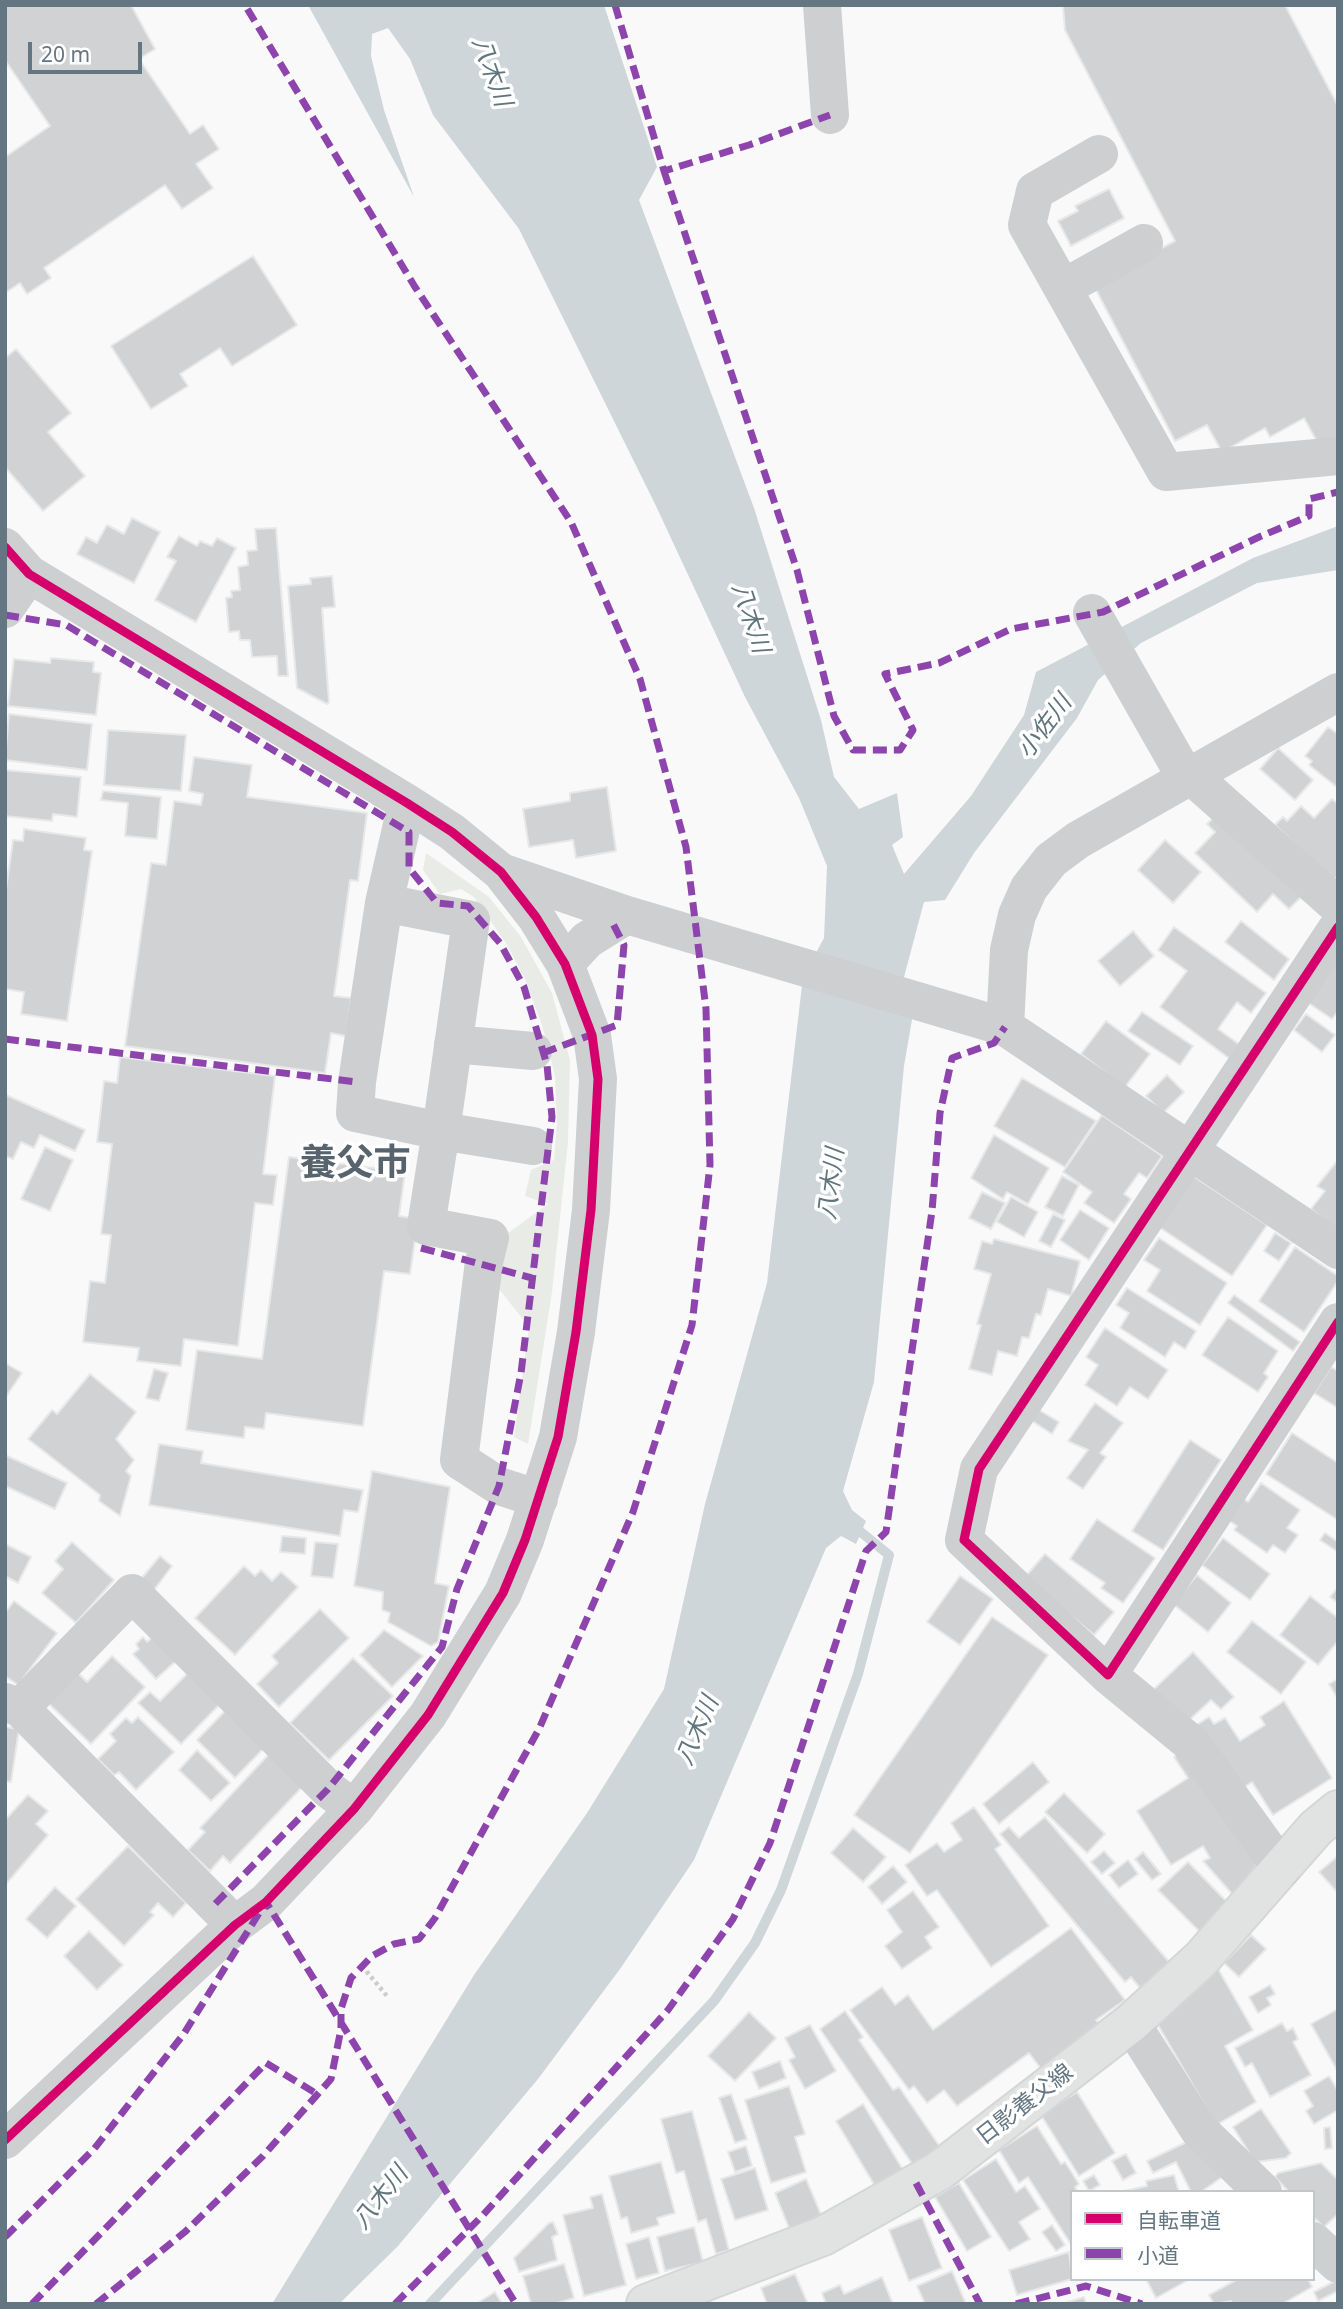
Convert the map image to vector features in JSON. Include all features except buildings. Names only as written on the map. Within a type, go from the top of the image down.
[{"type":"main road","name":"日影養父線","points":[[646,2304],[823,2236],[939,2171],[1131,2023],[1201,1959],[1316,1828],[1338,1810]]},
{"type":"street","points":[[822,5],[830,115]]},
{"type":"street","points":[[1099,154],[1035,191],[1027,225],[1166,472],[1338,456]]},
{"type":"street","points":[[1063,288],[1144,243]]},
{"type":"street","points":[[5,609],[17,561],[452,832],[501,872],[536,917],[565,964],[592,1035],[598,1079],[591,1210],[576,1332],[558,1437],[539,1499],[503,1593],[429,1715],[354,1809],[266,1902],[235,1925],[5,2140]]},
{"type":"street","points":[[1092,613],[1184,770],[1338,906]]},
{"type":"street","points":[[999,1025],[1009,950],[1017,915],[1030,888],[1051,860],[1184,770],[1338,692]]},
{"type":"street","points":[[407,803],[384,902],[357,1082],[355,1113],[533,1146]]},
{"type":"street","points":[[501,872],[633,916],[999,1025],[1338,1250]]},
{"type":"street","points":[[384,902],[471,920],[426,1226],[490,1238],[484,1262],[459,1460],[499,1486],[539,1499]]},
{"type":"street","points":[[565,964],[587,940],[633,916]]},
{"type":"street","points":[[1282,1869],[1192,1744],[1108,1675],[964,1540],[979,1469],[1338,927]]},
{"type":"street","points":[[453,1044],[533,1051]]},
{"type":"street","points":[[1108,1675],[1338,1322]]},
{"type":"street","points":[[235,1925],[13,1705],[132,1594],[328,1789],[354,1809]]},
{"type":"street","points":[[1131,2023],[1199,2130],[1260,2190]]},
{"type":"street","points":[[1315,2243],[1338,2264]]},
{"type":"path","points":[[362,1966],[387,1996]]},
{"type":"shaded area","points":[[426,853],[489,897],[521,937],[552,993],[570,1060],[568,1142],[552,1292],[528,1444],[514,1437],[529,1327],[495,1284],[504,1236],[548,1204],[525,1196],[531,1170],[554,1160],[557,1123],[555,1076],[543,1028],[525,979],[506,943],[474,897],[461,889],[440,894],[423,870]]},
{"type":"water","points":[[308,5],[604,5],[657,167],[639,200],[754,508],[821,720],[834,777],[859,809],[897,793],[903,837],[892,845],[904,874],[971,796],[1024,715],[1036,672],[1253,558],[1338,526],[1338,570],[1257,583],[1141,643],[1098,680],[1077,718],[974,853],[945,900],[924,902],[904,977],[914,1008],[904,1066],[874,1382],[843,1491],[852,1510],[866,1521],[856,1544],[841,1536],[826,1548],[694,1860],[620,1969],[538,2079],[398,2246],[339,2304],[272,2304],[474,1975],[587,1813],[664,1689],[705,1504],[767,1283],[803,977],[824,938],[827,866],[799,798],[745,697],[656,506],[519,229],[433,115],[410,59],[388,28],[372,34],[371,56],[384,110],[414,197]]},
{"type":"waterway","points":[[430,2304],[714,2001],[755,1943],[781,1890],[858,1674],[889,1555],[851,1524]]},
{"type":"marked path","points":[[96,2304],[186,2231],[263,2156],[331,2079],[341,2029],[341,2009],[351,1978],[372,1956],[394,1944],[419,1939],[435,1918],[539,1729],[633,1512],[692,1325],[710,1165],[706,1009],[686,847],[640,679],[571,522],[415,287],[245,5]]},
{"type":"marked path","points":[[615,5],[664,171],[749,145],[830,115]]},
{"type":"marked path","points":[[664,171],[797,570],[834,716],[853,750],[900,750],[913,730],[885,674],[939,663],[1011,629],[1103,612],[1309,516],[1309,499],[1338,492]]},
{"type":"marked path","points":[[5,615],[66,625],[409,832],[409,868],[437,903],[468,906],[500,943],[524,987],[547,1065],[552,1117],[521,1373],[499,1486],[457,1589],[442,1647],[328,1789],[214,1905]]},
{"type":"marked path","points":[[543,1053],[617,1025],[624,945],[612,922]]},
{"type":"marked path","points":[[395,2304],[483,2215],[668,2010],[733,1919],[770,1843],[866,1551],[886,1532],[932,1211],[940,1113],[952,1058],[994,1043],[1005,1027]]},
{"type":"marked path","points":[[5,1039],[357,1082]]},
{"type":"marked path","points":[[421,1248],[532,1278]]},
{"type":"marked path","points":[[5,2237],[94,2149],[183,2035],[266,1902],[516,2304]]},
{"type":"marked path","points":[[32,2304],[266,2063],[317,2094]]},
{"type":"marked path","points":[[916,2183],[980,2304]]},
{"type":"marked path","points":[[1016,2304],[1086,2286],[1142,2304]]},
{"type":"cycle path","points":[[5,547],[29,574],[407,803],[452,832],[501,872],[536,917],[565,964],[592,1035],[598,1079],[591,1210],[576,1332],[558,1437],[525,1540],[503,1593],[428,1715],[354,1809],[266,1902],[235,1925],[5,2140]]},
{"type":"cycle path","points":[[1338,927],[979,1469],[964,1540],[1108,1675],[1338,1322]]},
{"type":"district","name":"養父市","points":[[355,1164]]},
{"type":"water label","name":"八木川","points":[[491,72]]},
{"type":"water label","name":"八木川","points":[[750,618]]},
{"type":"water label","name":"小佐川","points":[[1045,727]]},
{"type":"water label","name":"八木川","points":[[832,1184]]},
{"type":"water label","name":"八木川","points":[[698,1731]]},
{"type":"water label","name":"八木川","points":[[381,2198]]}]
